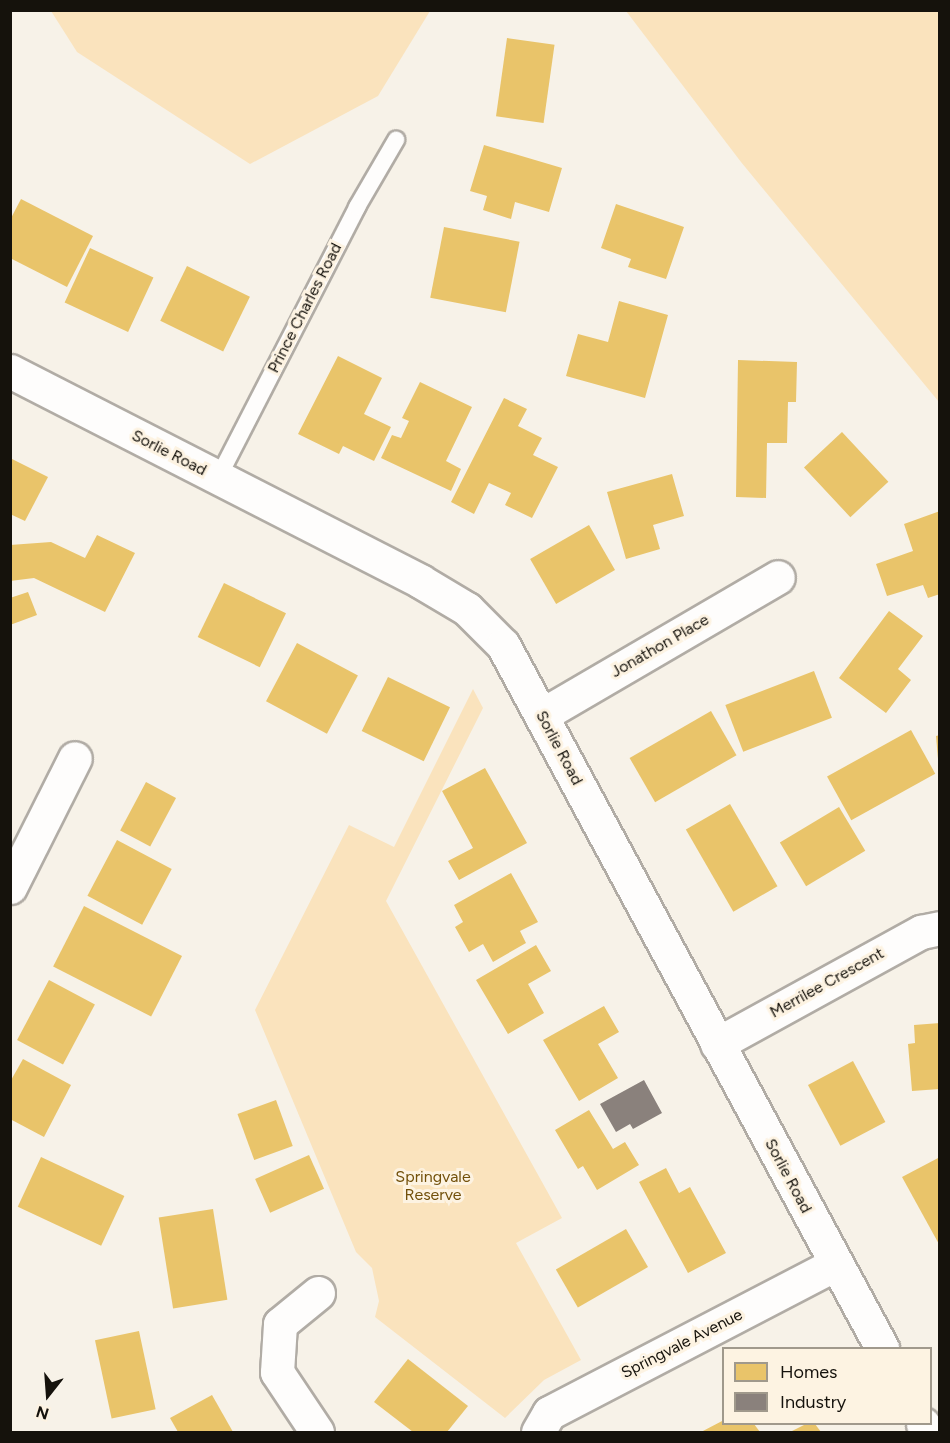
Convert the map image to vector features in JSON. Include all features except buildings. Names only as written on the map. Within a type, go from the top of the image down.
[{"type":"street","name":"Sorlie Road","points":[[10,371],[467,609],[503,645],[881,1347]]},
{"type":"street","name":"Jonathon Place","points":[[542,715],[778,577]]},
{"type":"street","points":[[10,887],[75,758]]},
{"type":"street","name":"Merrilee Crescent","points":[[717,1044],[921,932],[939,928]]},
{"type":"street","name":"Springvale Avenue","points":[[538,1432],[549,1413],[835,1264]]},
{"type":"street","points":[[317,1432],[277,1372],[280,1324],[318,1293]]},
{"type":"lane","name":"Prince Charles Road","points":[[218,478],[357,207],[396,140]]},
{"type":"green space","points":[[51,11],[430,11],[378,96],[250,164],[77,52]]},
{"type":"green space","points":[[626,11],[939,11],[939,402],[741,162]]},
{"type":"green space","name":"Springvale Reserve","points":[[473,689],[483,708],[386,901],[562,1218],[516,1243],[581,1360],[544,1380],[505,1418],[375,1317],[379,1301],[372,1268],[356,1252],[255,1010],[349,825],[394,847]]}]
